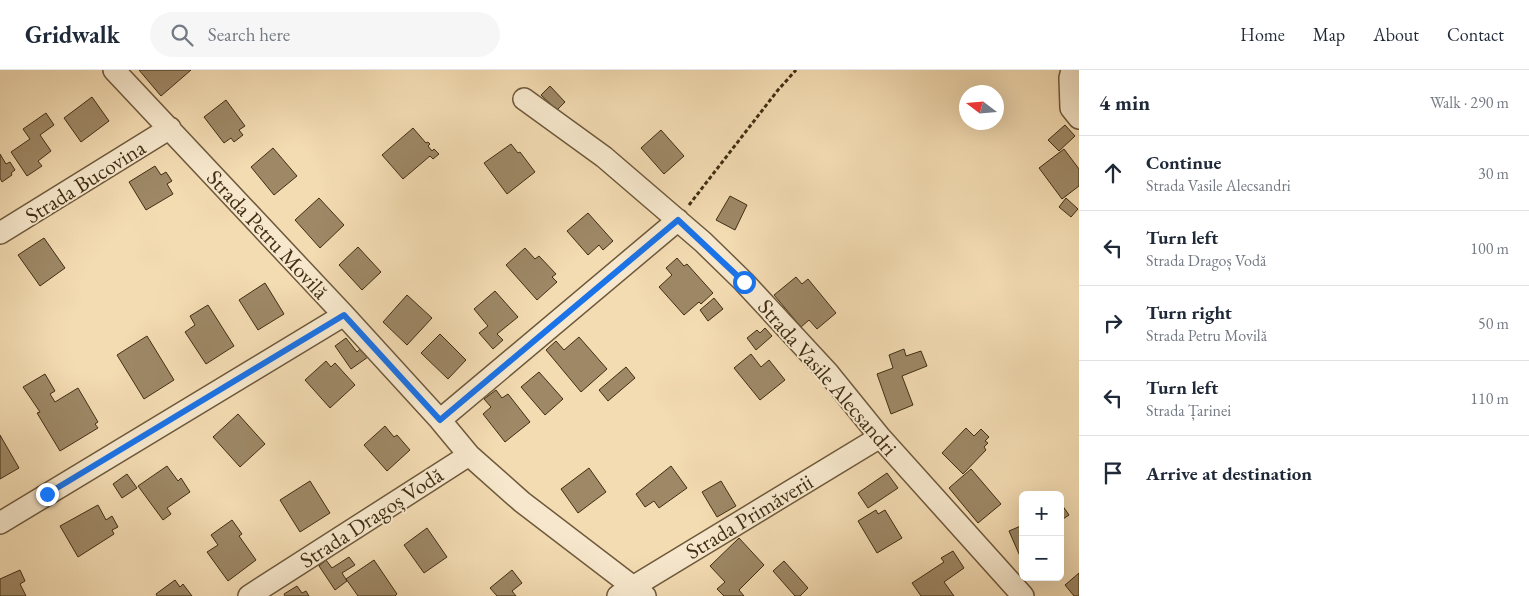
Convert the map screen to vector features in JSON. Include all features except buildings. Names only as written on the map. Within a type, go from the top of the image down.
[{"type":"street","name":"Strada Petru Movilă","points":[[114,70],[344,315],[440,420],[469,455],[522,502],[632,592]]},
{"type":"street","points":[[1072,70],[1070,78],[1071,108],[1079,118]]},
{"type":"street","name":"Strada Vasile Alecsandri","points":[[524,99],[604,157],[678,220],[744,282],[829,374],[880,437],[1023,596]]},
{"type":"street","name":"Strada Bucovina","points":[[0,234],[170,128]]},
{"type":"street","points":[[440,420],[678,220]]},
{"type":"street","points":[[0,523],[344,315]]},
{"type":"street","name":"Strada Primăverii","points":[[632,592],[880,437]]},
{"type":"street","name":"Strada Dragoș Vodă","points":[[249,596],[469,455]]},
{"type":"path","points":[[678,220],[778,90],[796,70]]},
{"type":"route","points":[[47,494],[344,315],[440,420],[678,220],[744,282]]}]
